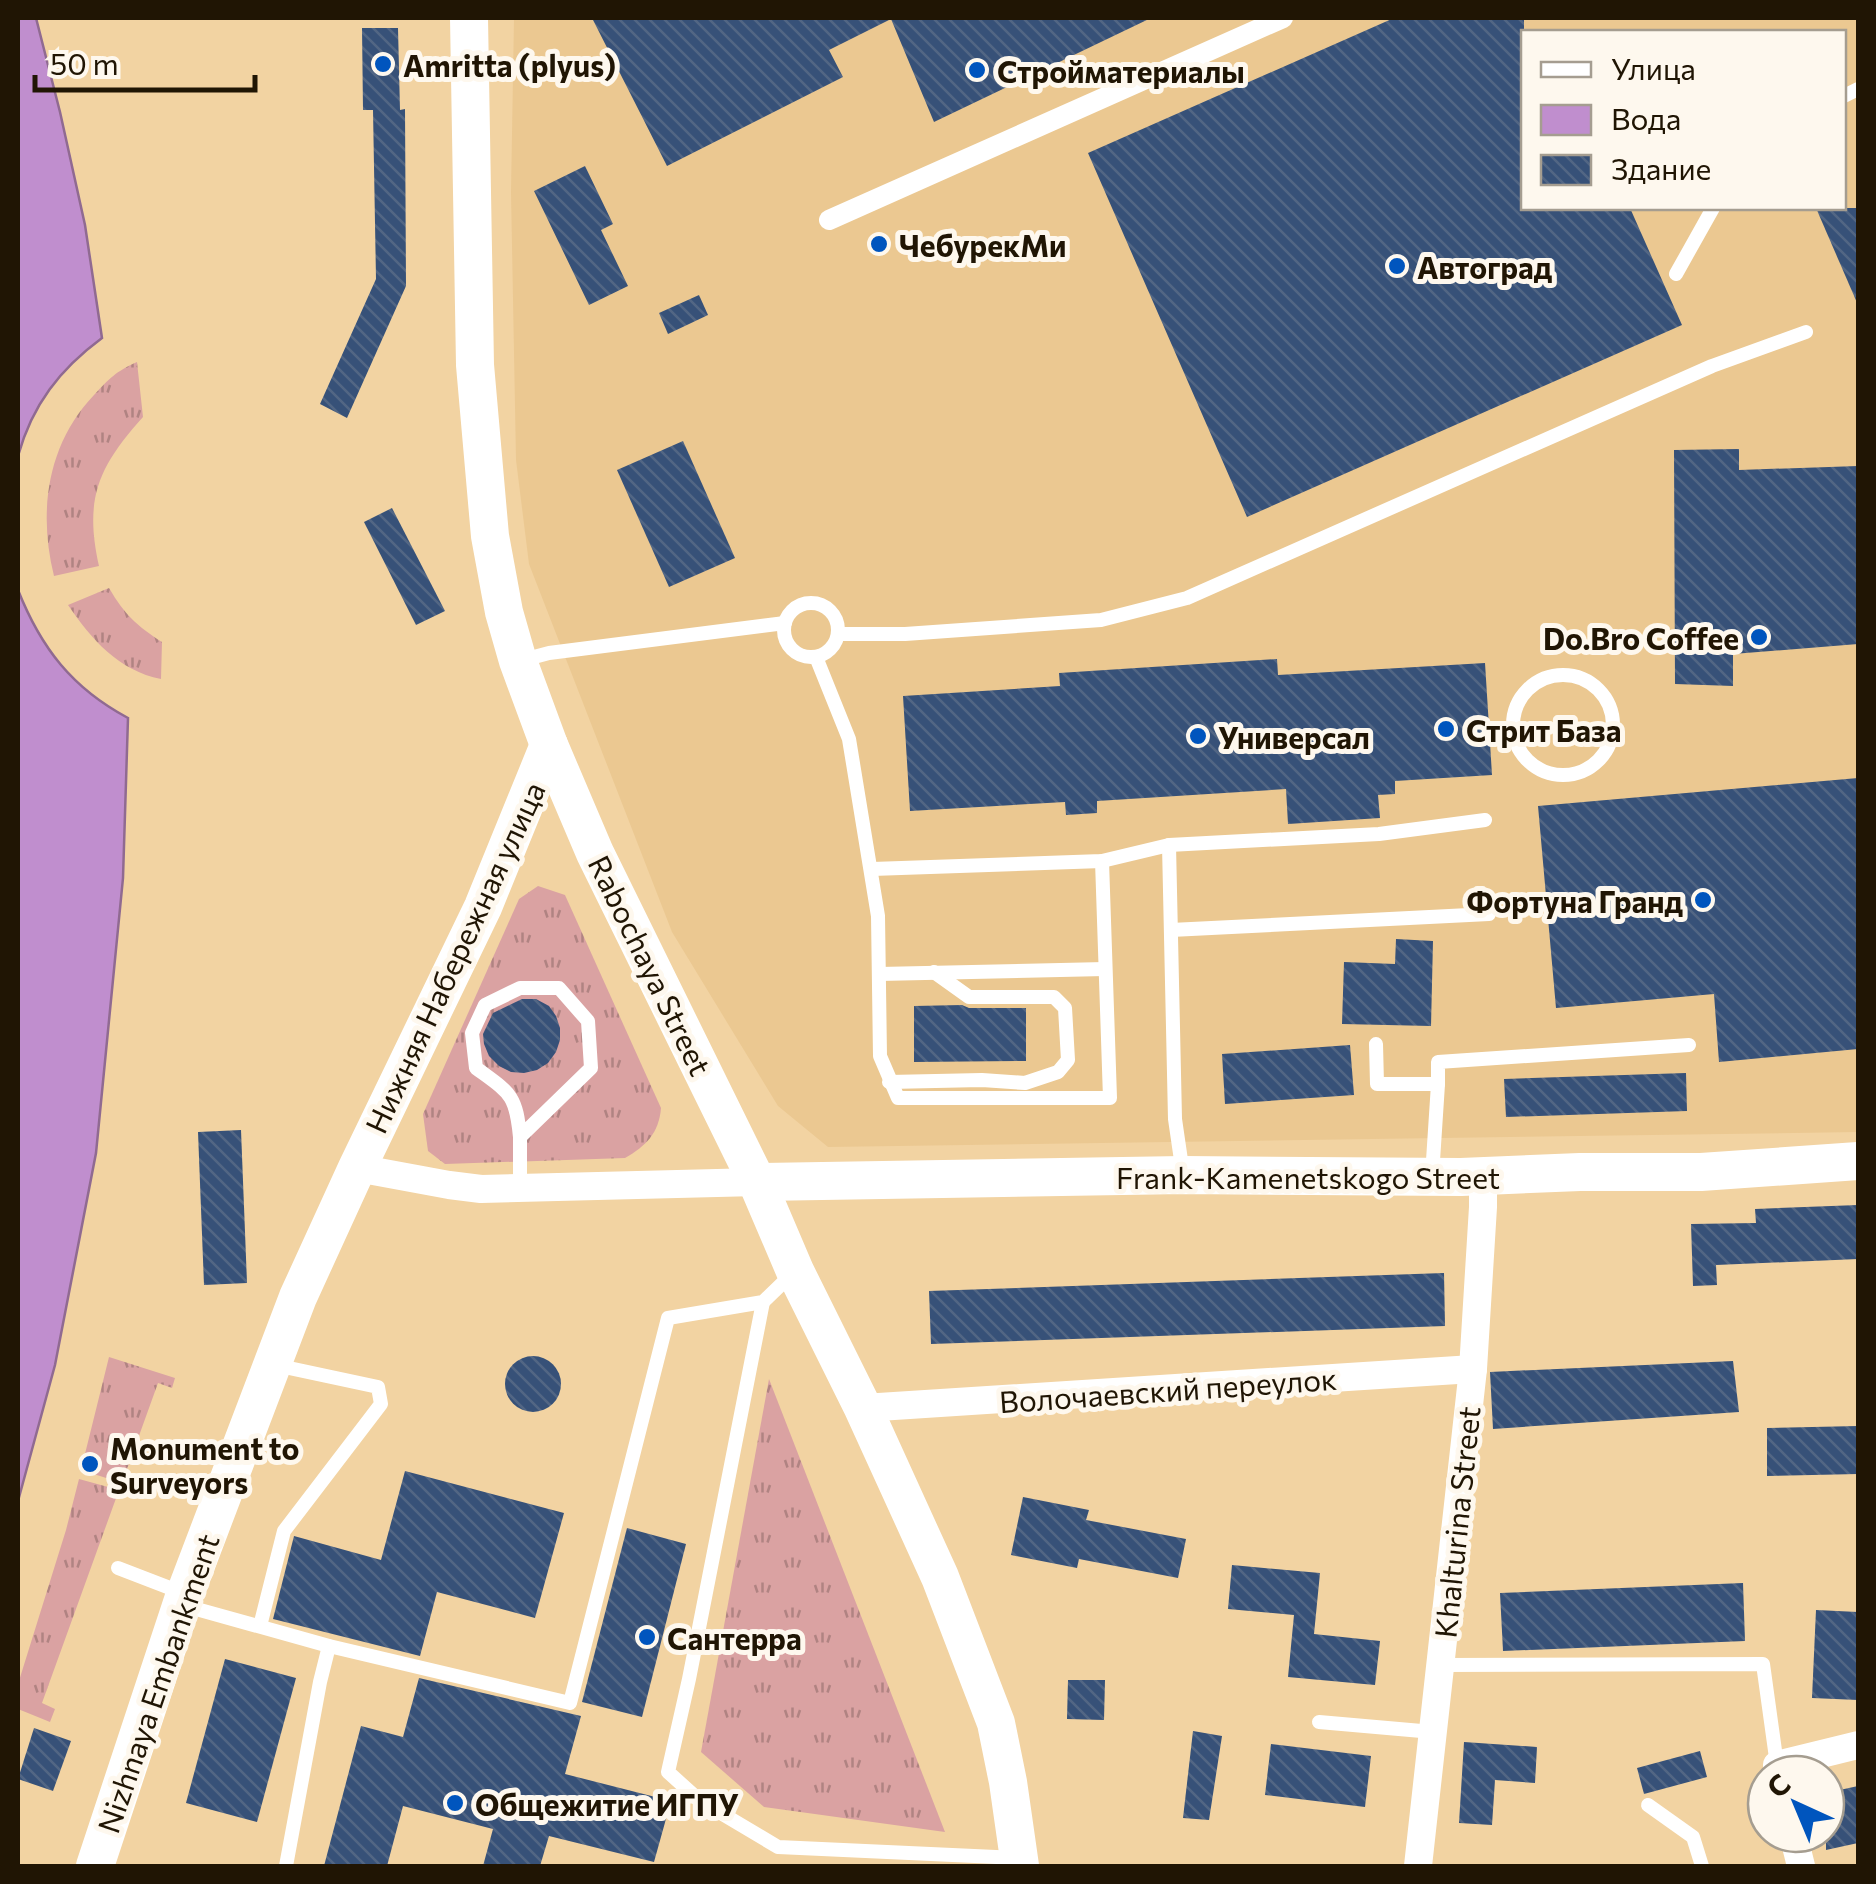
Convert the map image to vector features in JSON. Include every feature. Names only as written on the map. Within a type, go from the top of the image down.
[{"type":"main road","name":"Rabochaya Street","points":[[469,18],[476,365],[490,536],[518,661],[595,853],[757,1182],[795,1272],[863,1408],[940,1577],[1000,1743],[1019,1862]]},
{"type":"main road","name":"Нижняя Набережная улица","points":[[357,1168],[484,907],[549,745]]},
{"type":"main road","name":"Frank-Kamenetskogo Street","points":[[757,1182],[1183,1174],[1483,1176],[1701,1172],[1858,1161]]},
{"type":"main road","name":"Nizhnaya Embankment","points":[[94,1866],[184,1599],[272,1364],[357,1168]]},
{"type":"street","points":[[829,220],[1283,18]]},
{"type":"street","points":[[357,1168],[481,1189],[757,1182]]},
{"type":"street","name":"Khalturina Street","points":[[1418,1866],[1473,1370],[1483,1176]]},
{"type":"street","name":"Волочаевский переулок","points":[[863,1408],[1473,1370]]},
{"type":"street","points":[[1828,1754],[1858,1745]]},
{"type":"lane","points":[[1676,274],[1712,210]]},
{"type":"lane","points":[[838,634],[905,634],[1101,620],[1187,598],[1712,366],[1806,332]]},
{"type":"lane","points":[[814,604],[830,610],[838,634],[831,649],[808,657],[792,650],[785,623],[796,608],[814,604]]},
{"type":"lane","points":[[518,661],[549,653],[785,623]]},
{"type":"lane","points":[[816,657],[849,739],[878,916],[880,1056],[898,1098],[1110,1098],[1102,861]]},
{"type":"lane","points":[[1576,676],[1604,695],[1614,727],[1606,751],[1589,768],[1558,775],[1529,762],[1514,734],[1518,703],[1528,689],[1543,680],[1576,676]]},
{"type":"lane","points":[[872,869],[1102,861],[1169,845],[1379,834],[1484,820]]},
{"type":"lane","points":[[1169,845],[1175,1118],[1183,1174]]},
{"type":"lane","points":[[1171,930],[1489,914]]},
{"type":"lane","points":[[879,974],[1105,969]]},
{"type":"lane","points":[[890,1082],[1025,1082],[1058,1072],[1068,1060],[1065,1008],[1054,996],[970,996],[934,972]]},
{"type":"lane","points":[[520,1137],[591,1068],[588,1021],[559,988],[520,988],[485,1005],[472,1033],[476,1068],[508,1092],[517,1106],[520,1188]]},
{"type":"lane","points":[[1376,1044],[1376,1084],[1438,1084]]},
{"type":"lane","points":[[1432,1176],[1438,1062],[1689,1045]]},
{"type":"lane","points":[[118,1568],[184,1599],[260,1626],[570,1703],[668,1318],[763,1302],[795,1272]]},
{"type":"lane","points":[[763,1302],[668,1772],[700,1800],[778,1847],[893,1860],[1019,1862]]},
{"type":"lane","points":[[260,1626],[284,1531],[381,1404],[378,1387],[272,1364]]},
{"type":"lane","points":[[286,1866],[329,1646]]},
{"type":"lane","points":[[1440,1665],[1763,1664],[1776,1754]]},
{"type":"lane","points":[[1319,1722],[1433,1732]]},
{"type":"lane","points":[[1648,1805],[1694,1837],[1702,1866]]},
{"type":"shaded area","points":[[514,18],[1858,18],[1858,1132],[828,1147],[778,1106],[672,932],[529,564],[516,460],[511,192]]},
{"type":"green space","points":[[137,362],[143,417],[105,468],[94,503],[99,566],[54,576],[47,504],[56,457],[78,414],[94,395],[113,376]]},
{"type":"green space","points":[[109,588],[132,619],[162,642],[161,679],[132,669],[107,652],[68,605]]},
{"type":"green space","points":[[538,886],[565,895],[661,1108],[657,1125],[645,1143],[625,1158],[445,1164],[428,1151],[423,1114],[519,899]]},
{"type":"green space","points":[[109,1357],[175,1378],[172,1388],[158,1383],[122,1483],[81,1470]]},
{"type":"green space","points":[[769,1379],[945,1832],[764,1807],[701,1752]]},
{"type":"green space","points":[[79,1479],[119,1490],[42,1703],[55,1709],[50,1722],[18,1709],[18,1684]]},
{"type":"water","points":[[18,18],[36,18],[85,225],[102,338],[73,362],[49,390],[31,420],[18,456]]},
{"type":"water","points":[[18,590],[37,630],[61,664],[90,694],[128,718],[123,878],[96,1153],[55,1365],[18,1501]]},
{"type":"building","points":[[592,18],[1151,18],[934,122],[891,19],[829,50],[843,77],[667,166]]},
{"type":"building","name":"Автоград","points":[[1394,18],[1524,18],[1521,210],[1631,210],[1682,325],[1247,517],[1088,153]]},
{"type":"building","points":[[362,28],[398,28],[400,110],[405,109],[406,286],[347,418],[320,404],[376,279],[373,110],[363,110]]},
{"type":"building","points":[[585,166],[613,224],[601,230],[628,286],[589,305],[534,191]]},
{"type":"building","points":[[1858,208],[1858,305],[1817,210]]},
{"type":"building","points":[[699,295],[708,315],[668,334],[659,313]]},
{"type":"building","points":[[683,441],[735,558],[669,587],[617,470]]},
{"type":"building","points":[[1739,449],[1739,470],[1858,466],[1858,644],[1733,654],[1733,686],[1675,684],[1674,450]]},
{"type":"building","points":[[392,508],[445,611],[416,625],[364,522]]},
{"type":"building","name":"Универсал","points":[[1277,659],[1278,675],[1485,663],[1492,775],[1395,781],[1395,794],[1378,795],[1380,818],[1288,824],[1286,789],[1097,801],[1097,813],[1066,815],[1065,802],[910,811],[903,696],[1060,686],[1059,673]]},
{"type":"building","name":"Фортуна Гранд","points":[[1858,778],[1858,1049],[1719,1062],[1714,994],[1556,1008],[1538,806]]},
{"type":"building","points":[[1396,939],[1433,941],[1431,1026],[1342,1024],[1344,962],[1395,964]]},
{"type":"building","points":[[522,999],[536,999],[549,1006],[560,1028],[556,1052],[548,1063],[524,1073],[499,1066],[489,1056],[483,1034],[493,1013]]},
{"type":"building","points":[[914,1006],[1026,1008],[1026,1061],[914,1062]]},
{"type":"building","points":[[1350,1045],[1354,1095],[1225,1104],[1222,1054]]},
{"type":"building","points":[[1686,1073],[1687,1111],[1506,1117],[1504,1079]]},
{"type":"building","points":[[241,1130],[247,1283],[204,1285],[198,1132]]},
{"type":"building","points":[[1858,1205],[1858,1259],[1716,1265],[1717,1285],[1693,1286],[1691,1224],[1756,1223],[1755,1209]]},
{"type":"building","points":[[1444,1273],[1445,1326],[931,1344],[929,1291]]},
{"type":"building","points":[[533,1356],[553,1364],[561,1384],[553,1404],[533,1412],[513,1404],[505,1384],[513,1364]]},
{"type":"building","points":[[1733,1361],[1739,1412],[1493,1429],[1490,1372]]},
{"type":"building","points":[[1858,1426],[1858,1474],[1767,1476],[1767,1428]]},
{"type":"building","points":[[405,1471],[564,1513],[535,1618],[437,1592],[420,1656],[273,1619],[294,1536],[381,1560]]},
{"type":"building","points":[[1023,1497],[1089,1510],[1086,1520],[1186,1539],[1178,1578],[1079,1559],[1077,1568],[1011,1555]]},
{"type":"building","points":[[627,1528],[686,1544],[642,1717],[582,1702]]},
{"type":"building","points":[[1232,1565],[1320,1573],[1314,1634],[1380,1641],[1375,1685],[1288,1677],[1294,1615],[1228,1609]]},
{"type":"building","points":[[1743,1583],[1745,1641],[1503,1651],[1500,1593]]},
{"type":"building","points":[[1816,1610],[1858,1612],[1858,1700],[1812,1698]]},
{"type":"building","points":[[225,1659],[296,1678],[257,1822],[186,1803]]},
{"type":"building","points":[[419,1678],[581,1716],[565,1774],[671,1801],[654,1862],[549,1836],[540,1866],[483,1866],[493,1829],[403,1806],[387,1866],[324,1866],[361,1726],[403,1737]]},
{"type":"building","points":[[1068,1680],[1105,1680],[1104,1720],[1067,1719]]},
{"type":"building","points":[[34,1728],[71,1741],[53,1791],[18,1779]]},
{"type":"building","points":[[1193,1731],[1222,1736],[1209,1820],[1183,1818]]},
{"type":"building","points":[[1464,1742],[1537,1747],[1535,1783],[1495,1780],[1492,1825],[1459,1823]]},
{"type":"building","points":[[1271,1744],[1371,1756],[1365,1807],[1265,1795]]},
{"type":"building","points":[[1700,1751],[1707,1777],[1644,1794],[1637,1768]]},
{"type":"building","points":[[1858,1786],[1858,1843],[1846,1846],[1846,1789]]},
{"type":"place","name":"Amritta (plyus)","points":[[383,64]]},
{"type":"place","name":"Стройматериалы","points":[[977,70]]},
{"type":"place","name":"ЧебурекМи","points":[[879,244]]},
{"type":"place","name":"Автоград","points":[[1397,266]]},
{"type":"place","name":"Do.Bro Coffee","points":[[1759,637]]},
{"type":"place","name":"Стрит База","points":[[1446,729]]},
{"type":"place","name":"Универсал","points":[[1198,736]]},
{"type":"place","name":"Фортуна Гранд","points":[[1703,900]]},
{"type":"place","name":"Monument to Surveyors","points":[[90,1464]]},
{"type":"place","name":"Сантерра","points":[[647,1637]]},
{"type":"place","name":"Общежитие ИГПУ","points":[[455,1803]]}]
